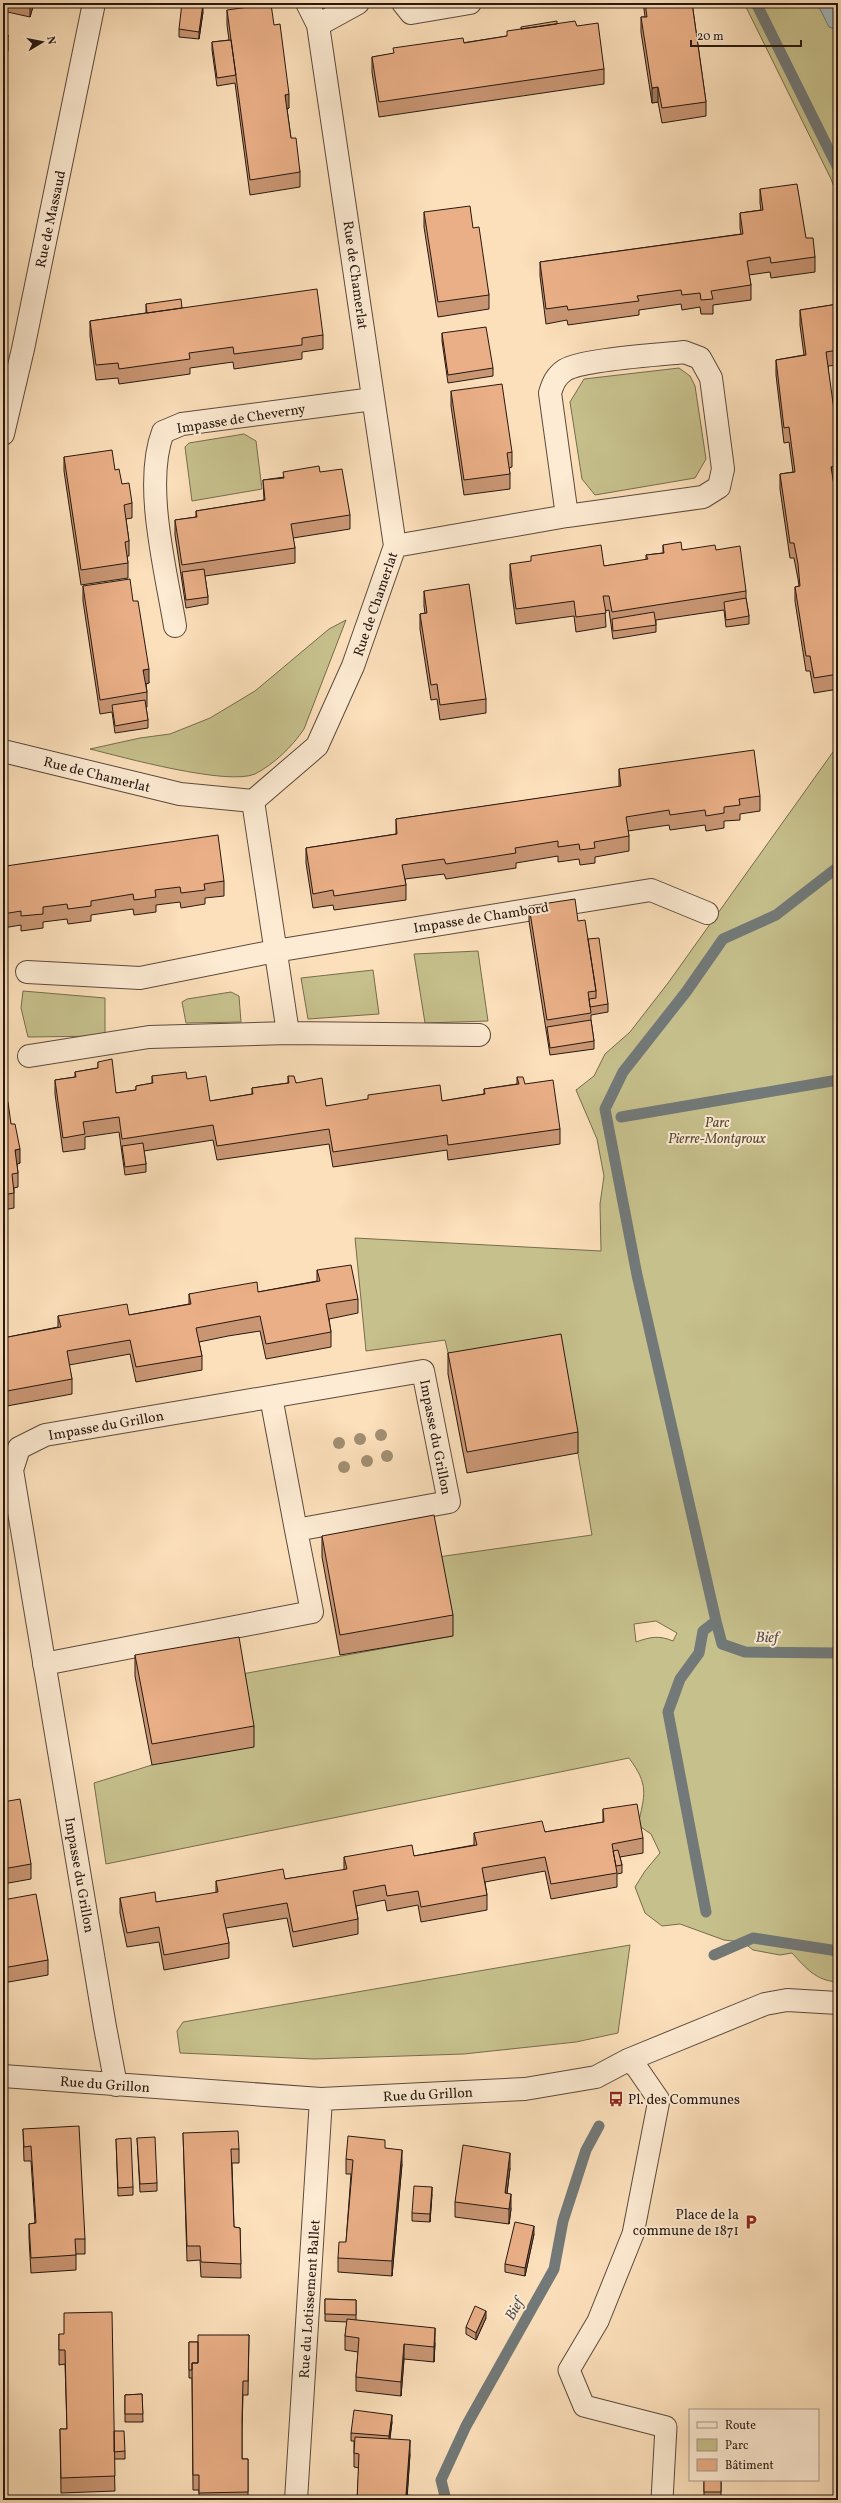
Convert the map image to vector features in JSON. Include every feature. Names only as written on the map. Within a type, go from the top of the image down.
[{"type":"street","name":"Rue de Massaud","points":[[3,434],[23,349],[94,3]]},
{"type":"street","name":"Rue de Chamerlat","points":[[3,751],[180,794],[253,801],[317,746],[353,666],[395,546],[351,238],[318,25],[307,3]]},
{"type":"street","points":[[318,25],[358,3]]},
{"type":"street","points":[[403,3],[411,13],[470,3]]},
{"type":"street","points":[[395,546],[567,516],[703,496],[719,487],[724,469],[711,378],[700,358],[684,352],[586,364],[566,370],[554,380],[550,392],[567,516]]},
{"type":"street","name":"Impasse de Cheverny","points":[[175,626],[156,515],[157,448],[163,432],[182,424],[373,399]]},
{"type":"street","points":[[253,801],[288,1034]]},
{"type":"street","name":"Impasse de Chambord","points":[[28,972],[140,978],[276,951],[651,890],[707,913]]},
{"type":"street","points":[[29,1056],[149,1037],[288,1034],[479,1035]]},
{"type":"street","name":"Impasse du Grillon","points":[[116,2085],[12,1470],[19,1448],[45,1435],[423,1371],[449,1502],[296,1530]]},
{"type":"street","points":[[44,1664],[312,1612],[271,1397]]},
{"type":"street","name":"Rue du Grillon","points":[[3,2076],[321,2099],[525,2089],[596,2077],[628,2060],[765,2004],[787,2000],[838,2003]]},
{"type":"street","name":"Rue du Lotissement Ballet","points":[[296,2500],[321,2099]]},
{"type":"lane","points":[[628,2060],[637,2068],[659,2100],[633,2234],[598,2321],[569,2370],[584,2406],[666,2427],[662,2500]]},
{"type":"green space","points":[[744,3],[838,3],[838,197],[831,179]]},
{"type":"green space","points":[[679,368],[690,376],[695,386],[706,459],[695,478],[595,495],[582,479],[570,402],[584,379]]},
{"type":"green space","points":[[244,434],[256,441],[262,489],[192,501],[185,447],[189,443]]},
{"type":"green space","points":[[346,620],[304,729],[282,754],[255,774],[241,777],[199,773],[149,764],[90,749],[140,738],[170,734],[210,718],[255,691],[329,629]]},
{"type":"green space","name":"Parc Pierre-Montgroux","points":[[838,745],[838,1982],[824,1979],[812,1973],[792,1953],[780,1955],[753,1950],[743,1942],[724,1940],[680,1924],[662,1926],[645,1913],[635,1887],[645,1871],[660,1853],[651,1834],[638,1825],[644,1790],[640,1776],[629,1758],[106,1864],[94,1783],[152,1765],[242,1674],[452,1636],[438,1557],[592,1535],[561,1355],[449,1357],[445,1340],[366,1351],[355,1238],[601,1251],[600,1204],[604,1176],[597,1139],[576,1090],[594,1076],[605,1054],[630,1032],[668,983]],"holes":[[[656,1621],[677,1633],[673,1641],[654,1637],[636,1642],[634,1624]]]},
{"type":"green space","points":[[478,951],[488,1021],[425,1023],[414,954]]},
{"type":"green space","points":[[373,970],[379,1014],[308,1019],[301,978]]},
{"type":"green space","points":[[23,991],[105,998],[105,1036],[28,1037],[21,1008]]},
{"type":"green space","points":[[231,992],[239,996],[241,1022],[186,1023],[182,1002],[187,999]]},
{"type":"green space","points":[[630,1945],[618,2033],[576,2042],[464,2054],[314,2059],[180,2053],[177,2031],[183,2022]]},
{"type":"shaded area","points":[[817,3],[838,3],[838,30],[829,27]]},
{"type":"building","points":[[182,3],[203,4],[199,32],[179,29]]},
{"type":"building","points":[[645,3],[692,3],[706,102],[662,108],[658,87],[652,88],[641,17],[647,17]]},
{"type":"building","points":[[271,4],[274,25],[280,24],[289,94],[285,95],[291,138],[296,138],[300,172],[250,180],[227,10]]},
{"type":"building","points":[[557,21],[557,24],[521,29],[521,27]]},
{"type":"building","points":[[575,21],[577,26],[598,23],[604,69],[379,102],[372,57],[394,53],[393,48],[463,38],[464,43],[507,36],[507,31]]},
{"type":"building","points":[[3,34],[8,35],[3,61]]},
{"type":"building","points":[[231,40],[236,75],[217,78],[212,42]]},
{"type":"building","points":[[3,112],[6,112],[3,127]]},
{"type":"building","points":[[797,184],[806,238],[813,238],[815,257],[771,263],[770,257],[747,261],[751,285],[711,291],[713,299],[701,300],[700,293],[682,295],[681,290],[637,296],[639,301],[568,310],[567,306],[546,309],[540,262],[743,234],[740,213],[763,210],[760,189]]},
{"type":"building","points":[[470,206],[473,228],[479,227],[489,295],[438,302],[424,212]]},
{"type":"building","points":[[317,289],[323,335],[302,338],[302,345],[234,354],[233,347],[189,353],[190,359],[119,369],[118,363],[96,365],[90,321]]},
{"type":"building","points":[[181,299],[182,308],[147,313],[146,304]]},
{"type":"building","points":[[838,304],[838,350],[826,352],[838,439],[838,465],[831,467],[838,510],[838,674],[814,678],[810,656],[806,656],[795,587],[800,586],[798,564],[794,543],[790,543],[780,474],[795,472],[789,427],[784,428],[776,360],[806,355],[800,310]]},
{"type":"building","points":[[486,327],[493,368],[448,375],[442,333]]},
{"type":"building","points":[[502,384],[512,452],[507,453],[510,474],[464,480],[451,391]]},
{"type":"building","points":[[112,450],[115,470],[119,469],[122,484],[129,483],[132,503],[124,505],[129,541],[125,542],[128,563],[81,570],[64,457]]},
{"type":"building","points":[[319,466],[320,472],[342,469],[350,515],[291,524],[295,548],[182,565],[175,520],[197,517],[196,511],[265,500],[263,480],[284,478],[283,472]]},
{"type":"building","points":[[681,542],[682,550],[715,545],[716,550],[740,546],[746,591],[612,612],[609,596],[603,596],[606,613],[576,617],[574,601],[516,609],[510,564],[531,561],[531,556],[601,545],[604,566],[648,559],[646,555],[664,553],[663,545]]},
{"type":"building","points":[[204,569],[208,597],[186,600],[182,572]]},
{"type":"building","points":[[130,579],[133,601],[138,601],[149,669],[143,670],[147,692],[100,700],[83,586]]},
{"type":"building","points":[[469,584],[486,699],[440,705],[437,684],[431,685],[420,614],[427,613],[424,591]]},
{"type":"building","points":[[746,598],[749,616],[726,620],[724,602]]},
{"type":"building","points":[[654,612],[656,625],[613,631],[612,619]]},
{"type":"building","points":[[145,700],[148,720],[115,726],[112,705]]},
{"type":"building","points":[[754,750],[760,796],[739,799],[740,805],[724,807],[724,813],[706,816],[705,810],[670,815],[669,810],[626,817],[629,836],[594,842],[595,848],[580,850],[579,844],[558,847],[558,841],[515,848],[516,853],[446,864],[444,859],[402,865],[406,885],[334,896],[333,890],[313,894],[306,848],[397,834],[396,819],[621,786],[619,769]]},
{"type":"building","points":[[218,835],[224,881],[204,884],[205,890],[181,893],[180,887],[155,890],[156,897],[134,900],[133,894],[91,901],[91,906],[68,909],[67,904],[43,907],[43,914],[21,916],[21,911],[3,914],[3,857],[6,866]]},
{"type":"building","points":[[575,899],[578,921],[585,920],[596,991],[588,992],[591,1013],[547,1020],[529,906]]},
{"type":"building","points":[[599,938],[608,1004],[590,1007],[589,999],[596,998],[596,991],[588,939]]},
{"type":"building","points":[[591,1020],[594,1041],[550,1048],[547,1027]]},
{"type":"building","points":[[112,1059],[116,1093],[136,1090],[136,1086],[153,1083],[152,1076],[186,1072],[187,1079],[206,1076],[210,1101],[253,1094],[252,1088],[289,1083],[288,1076],[294,1076],[296,1083],[322,1078],[326,1106],[368,1099],[368,1095],[440,1085],[442,1101],[485,1094],[484,1089],[519,1084],[517,1077],[523,1077],[525,1084],[553,1080],[560,1129],[448,1145],[447,1135],[333,1152],[329,1129],[217,1146],[213,1125],[122,1139],[119,1117],[83,1122],[85,1134],[63,1138],[55,1080],[76,1077],[75,1072],[98,1068],[98,1062]]},
{"type":"building","points":[[3,1102],[8,1102],[11,1124],[15,1124],[20,1149],[15,1150],[18,1173],[12,1174],[14,1193],[3,1195]]},
{"type":"building","points":[[143,1143],[146,1164],[125,1167],[122,1146]]},
{"type":"building","points":[[351,1265],[358,1299],[326,1304],[331,1332],[266,1344],[260,1316],[196,1328],[202,1356],[136,1367],[130,1340],[67,1351],[72,1379],[7,1391],[3,1373],[3,1338],[61,1327],[58,1316],[127,1304],[129,1315],[191,1304],[189,1294],[222,1288],[257,1282],[258,1292],[320,1281],[317,1270]]},
{"type":"building","points":[[561,1334],[578,1432],[467,1452],[448,1353]]},
{"type":"building","points":[[434,1515],[453,1615],[340,1635],[322,1536]]},
{"type":"building","points":[[239,1637],[254,1726],[152,1744],[135,1655]]},
{"type":"building","points":[[20,1799],[31,1864],[3,1869],[3,1802]]},
{"type":"building","points":[[637,1804],[643,1838],[612,1844],[617,1873],[551,1884],[545,1857],[482,1868],[487,1895],[421,1907],[418,1891],[387,1896],[385,1885],[353,1891],[358,1919],[293,1932],[287,1903],[223,1914],[229,1943],[164,1955],[159,1927],[127,1933],[120,1898],[155,1892],[156,1902],[218,1892],[216,1881],[283,1869],[285,1879],[347,1869],[344,1857],[412,1845],[414,1856],[477,1845],[474,1833],[542,1821],[545,1832],[604,1822],[603,1809]]},
{"type":"building","points":[[618,1850],[622,1865],[616,1866],[613,1851]]},
{"type":"building","points":[[36,1894],[48,1960],[3,1968],[3,1900]]},
{"type":"building","points":[[79,2126],[85,2239],[75,2239],[76,2255],[31,2258],[29,2224],[36,2223],[31,2146],[24,2147],[23,2129]]},
{"type":"building","points":[[238,2131],[239,2149],[231,2149],[234,2227],[240,2228],[241,2264],[201,2262],[200,2246],[187,2246],[183,2133]]},
{"type":"building","points":[[348,2136],[385,2140],[385,2148],[402,2150],[392,2261],[338,2258],[339,2242],[346,2242],[353,2160],[346,2159]]},
{"type":"building","points":[[155,2137],[157,2183],[140,2184],[137,2138]]},
{"type":"building","points":[[131,2138],[133,2187],[118,2188],[116,2139]]},
{"type":"building","points":[[463,2145],[510,2153],[505,2193],[511,2194],[509,2209],[455,2202]]},
{"type":"building","points":[[414,2186],[432,2187],[430,2214],[412,2213]]},
{"type":"building","points":[[515,2222],[534,2226],[525,2268],[505,2264]]},
{"type":"building","points":[[325,2299],[356,2300],[356,2315],[325,2314]]},
{"type":"building","points":[[475,2306],[486,2311],[476,2333],[466,2327]]},
{"type":"building","points":[[112,2312],[115,2476],[61,2478],[60,2429],[67,2429],[65,2350],[59,2350],[59,2334],[64,2334],[64,2313]]},
{"type":"building","points":[[347,2319],[435,2328],[434,2347],[404,2344],[401,2382],[356,2377],[359,2338],[345,2336]]},
{"type":"building","points":[[198,2335],[249,2335],[248,2381],[243,2381],[242,2420],[242,2459],[248,2459],[248,2492],[199,2493],[199,2475],[193,2475],[192,2363],[198,2363]]},
{"type":"building","points":[[189,2342],[198,2342],[198,2363],[192,2363],[192,2370],[189,2370]]},
{"type":"building","points":[[142,2394],[143,2414],[125,2414],[125,2395]]},
{"type":"building","points":[[354,2410],[392,2415],[389,2436],[351,2433]]},
{"type":"building","points":[[114,2431],[124,2431],[125,2451],[114,2452]]},
{"type":"building","points":[[355,2437],[410,2440],[406,2495],[429,2497],[429,2500],[357,2500],[359,2454],[354,2453]]},
{"type":"building","points":[[704,2481],[721,2481],[721,2492],[704,2492]]},
{"type":"waterway","points":[[756,3],[838,168]]},
{"type":"waterway","points":[[706,1912],[668,1712],[680,1679],[699,1653],[703,1631],[716,1621],[637,1275],[605,1109],[623,1072],[686,992],[723,939],[776,915],[838,867]]},
{"type":"waterway","points":[[621,1117],[838,1080]]},
{"type":"waterway","name":"Bief","points":[[716,1621],[722,1644],[745,1652],[838,1653]]},
{"type":"waterway","name":"Bief","points":[[714,1955],[753,1938],[838,1951]]},
{"type":"waterway","name":"Bief","points":[[446,2500],[441,2480],[466,2426],[554,2269],[563,2221],[586,2150],[599,2126]]},
{"type":"place","name":"Pl. des Communes","points":[[616,2099]]},
{"type":"place","name":"Place de la commune de 1871","points":[[751,2222]]}]
